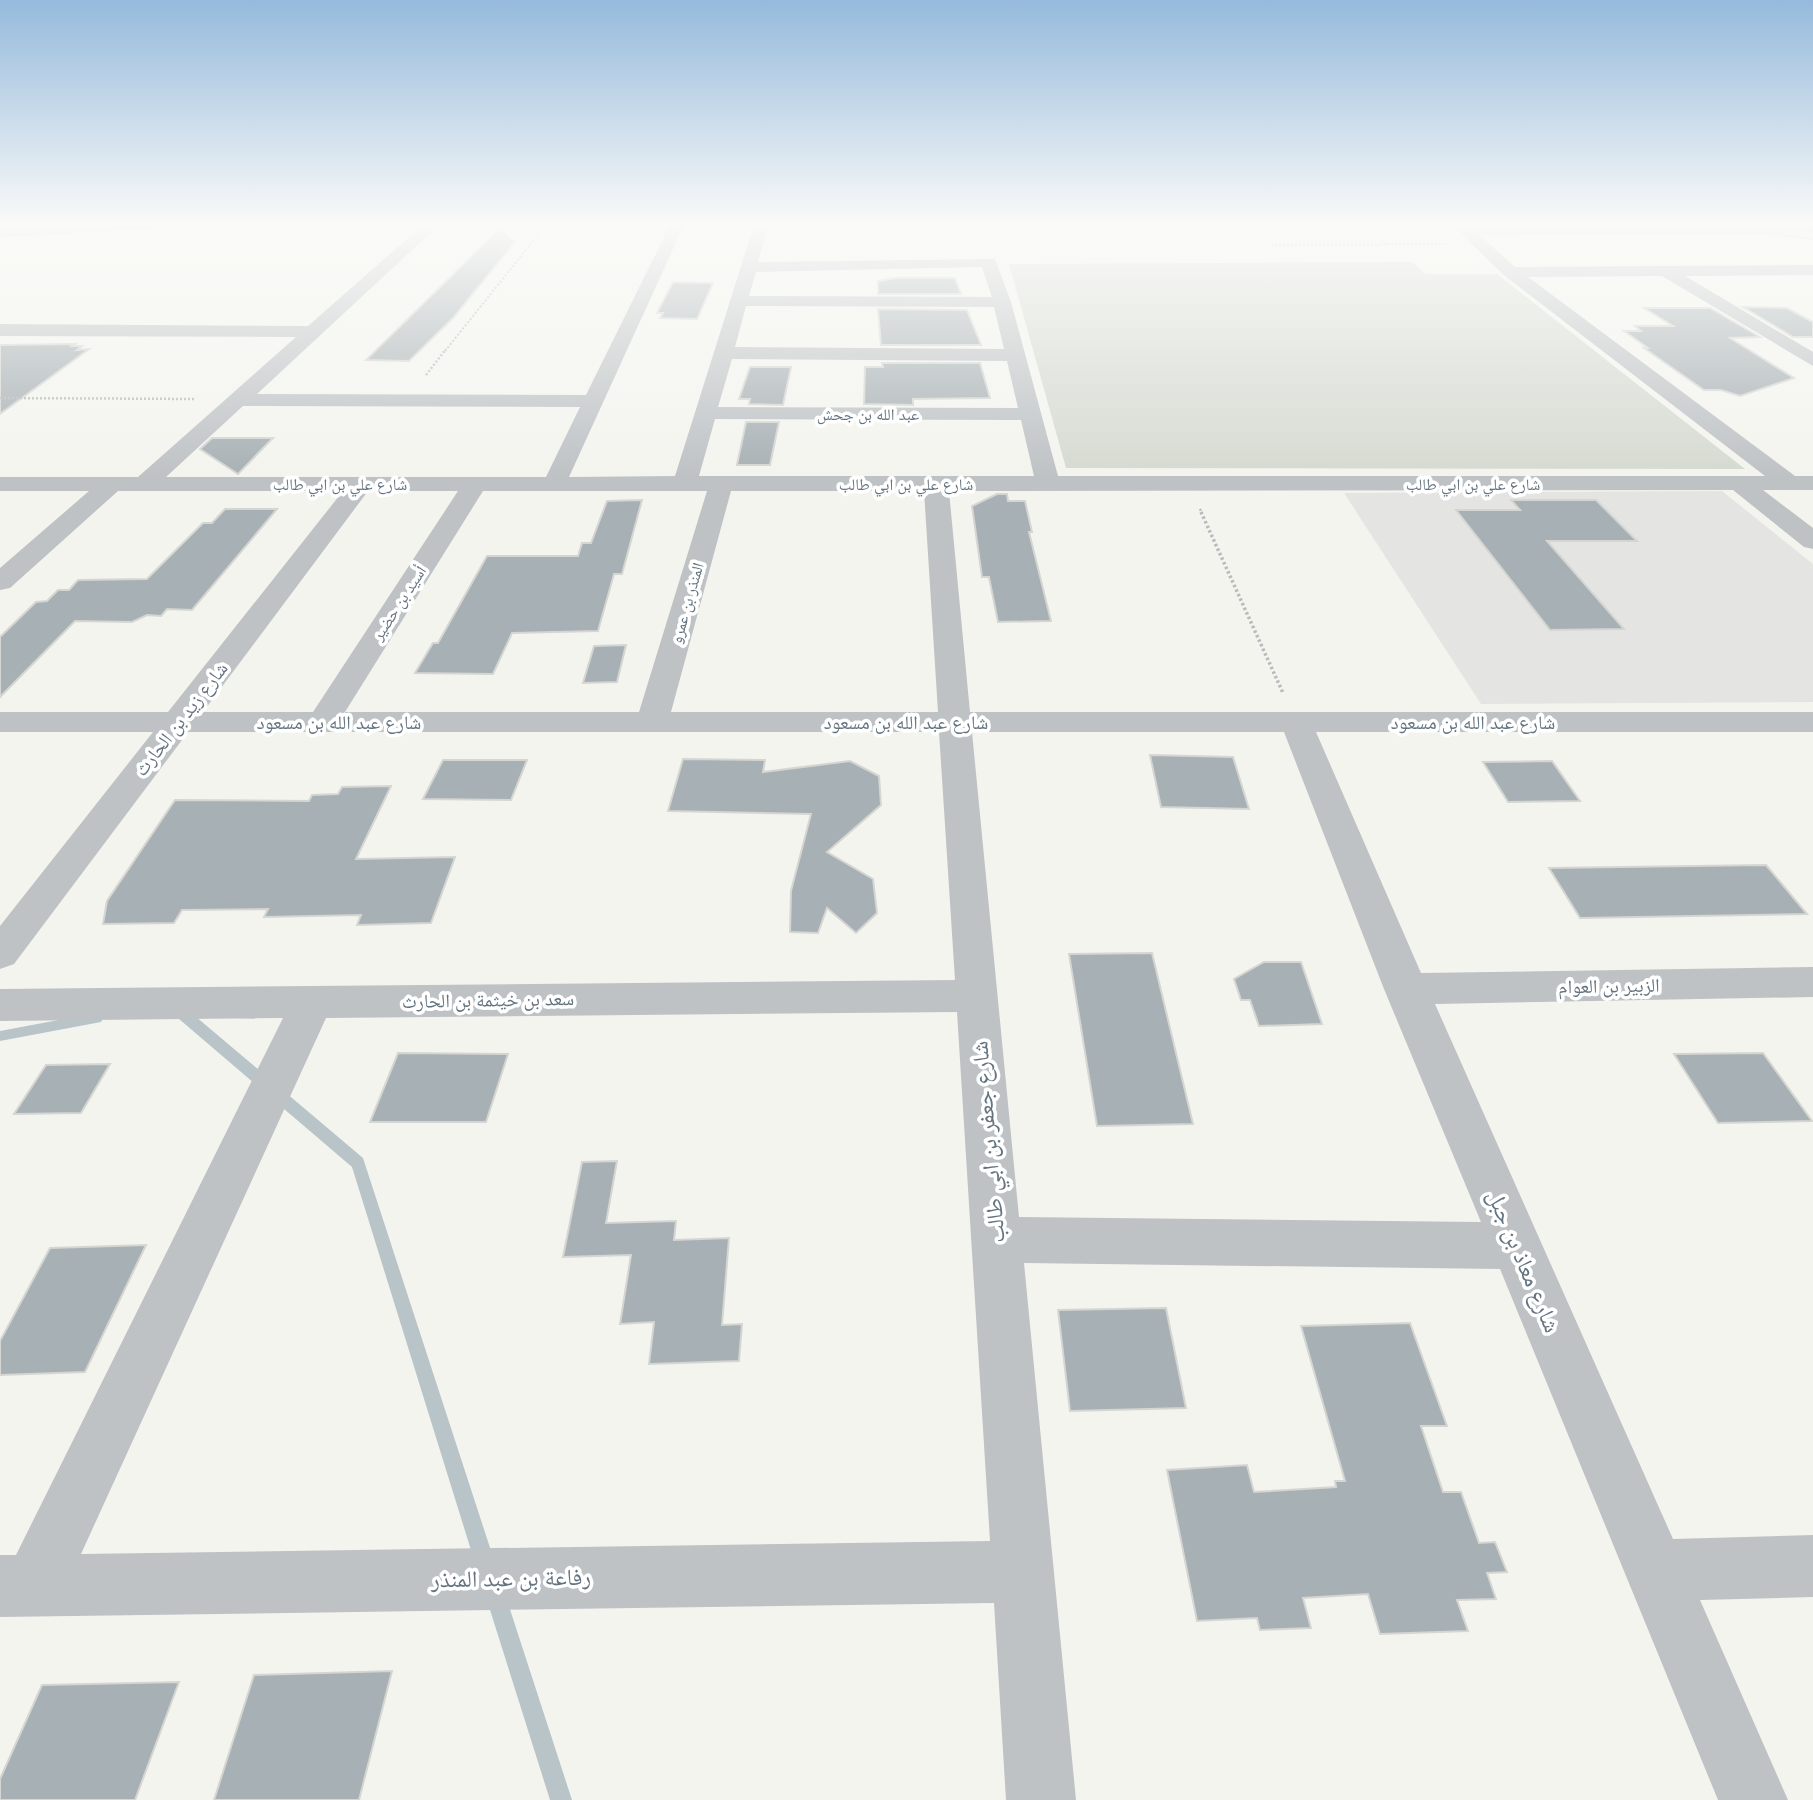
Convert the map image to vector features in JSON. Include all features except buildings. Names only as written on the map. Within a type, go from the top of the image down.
[{"type":"street","points":[[144,484],[339,309]]},
{"type":"street","points":[[554,484],[637,309]]},
{"type":"street","points":[[685,484],[737,309]]},
{"type":"street","points":[[1004,309],[1048,484]]},
{"type":"street","points":[[1562,309],[1801,483]]},
{"type":"street","points":[[1729,309],[1813,360]]},
{"type":"street","points":[[0,330],[313,332]]},
{"type":"street","points":[[723,353],[1015,355]]},
{"type":"street","points":[[237,400],[593,401]]},
{"type":"street","name":"عبد الله بن جحش","points":[[706,413],[1030,414]]},
{"type":"street","points":[[1739,483],[1813,541]]},
{"type":"street","name":"شارع علي بن ابي طالب","points":[[0,484],[1801,483]]},
{"type":"street","points":[[0,582],[112,484]]},
{"type":"street","name":"شارع زيد بن الحارث","points":[[0,954],[361,484]]},
{"type":"street","name":"أسيد بن حضير","points":[[323,722],[475,484]]},
{"type":"street","name":"المنذر بن عمرو","points":[[652,722],[721,484]]},
{"type":"street","name":"شارع جعفر بن ابي طالب","points":[[936,484],[1041,1800]]},
{"type":"street","name":"شارع عبد الله بن مسعود","points":[[0,722],[1813,722]]},
{"type":"street","name":"شارع معاذ بن جبل","points":[[1296,722],[1405,989],[1519,1246],[1753,1800]]},
{"type":"street","name":"الزبير بن العوام","points":[[1405,989],[1806,992]]},
{"type":"street","name":"سعد بن خيثمة بن الحارث","points":[[0,1005],[977,996]]},
{"type":"street","points":[[17,1585],[312,1002]]},
{"type":"street","points":[[996,1240],[1519,1246]]},
{"type":"street","points":[[1656,1570],[1813,1566]]},
{"type":"street","name":"رفاعة بن عبد المنذر","points":[[17,1585],[1023,1572]]},
{"type":"path","points":[[406,400],[479,309]]},
{"type":"path","points":[[0,398],[237,400]]},
{"type":"path","points":[[1188,484],[1296,722]]},
{"type":"shaded area","points":[[1022,309],[1542,309],[1745,469],[1066,468]]},
{"type":"shaded area","points":[[1722,491],[1813,564],[1813,702],[1481,704],[1344,493]]},
{"type":"waterway","points":[[177,1009],[358,1163],[485,1563]]},
{"type":"waterway","points":[[0,1036],[96,1018]]},
{"type":"waterway","points":[[495,1594],[561,1800]]}]
